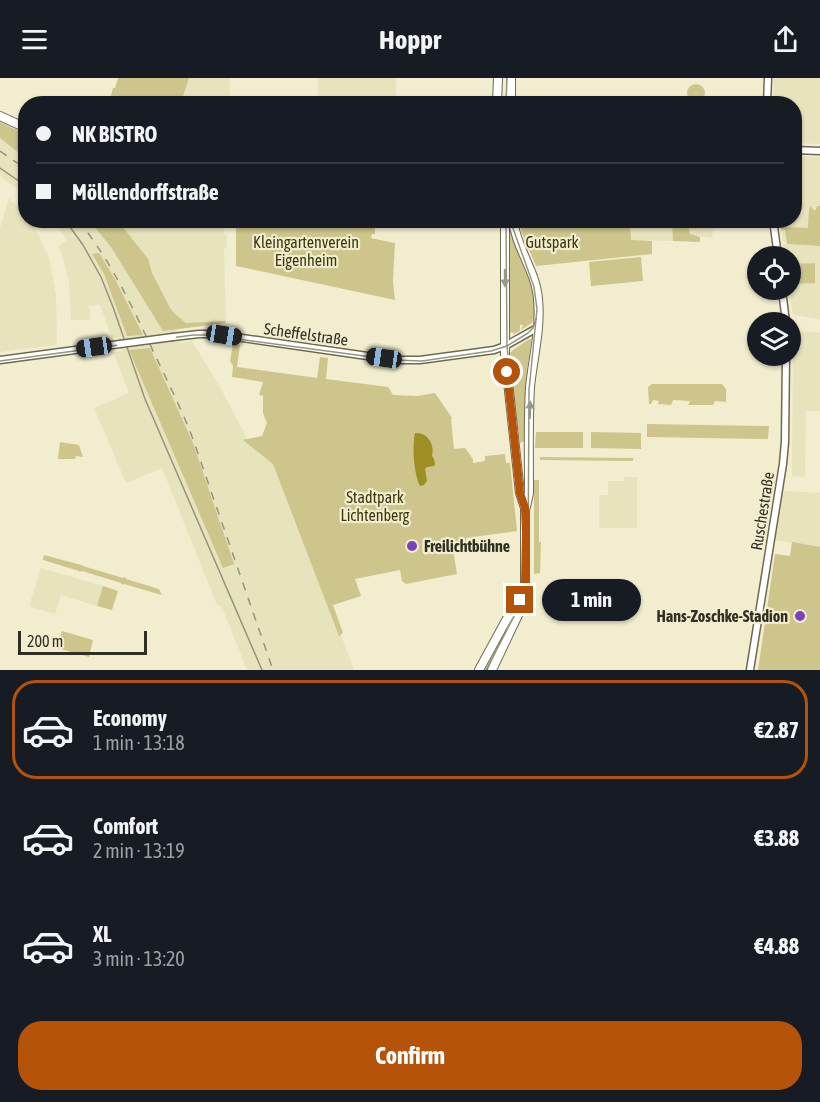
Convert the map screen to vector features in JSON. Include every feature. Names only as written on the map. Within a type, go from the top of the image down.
[{"type":"main road","points":[[497,96],[498,78]]},
{"type":"main road","points":[[511,78],[511,96]]},
{"type":"main road","points":[[0,116],[18,124]]},
{"type":"main road","points":[[505,228],[505,346],[520,493],[525,508]]},
{"type":"main road","points":[[492,670],[518,615],[526,572],[525,508],[529,493],[530,387],[539,309],[537,290],[514,228]]},
{"type":"main road","points":[[479,670],[507,617],[521,599]]},
{"type":"street","points":[[767,96],[768,78]]},
{"type":"street","points":[[802,150],[820,151]]},
{"type":"street","points":[[773,228],[776,246]]},
{"type":"street","name":"Scheffelstraße","points":[[0,360],[173,337],[215,334],[400,360],[420,360],[488,351],[505,346],[537,328]]},
{"type":"street","name":"Ruschestraße","points":[[750,670],[783,464],[786,366]]},
{"type":"shaded area","points":[[189,78],[230,78],[230,96],[183,96]]},
{"type":"shaded area","points":[[318,78],[396,78],[396,96],[318,96]]},
{"type":"shaded area","points":[[773,78],[820,78],[820,144],[802,143],[802,96],[773,96],[774,83],[772,83]]},
{"type":"shaded area","points":[[0,127],[18,139],[18,190],[0,176]]},
{"type":"shaded area","points":[[802,156],[820,157],[820,242],[783,241],[781,228],[802,228]]},
{"type":"shaded area","points":[[9,198],[18,208],[18,228],[34,228],[38,234],[49,258],[56,295],[57,343],[55,345],[0,352],[0,228]]},
{"type":"shaded area","points":[[58,228],[224,228],[224,234],[227,235],[227,246],[224,249],[226,323],[177,329],[180,343],[192,341],[220,387],[250,444],[269,442],[354,670],[247,670],[222,607],[217,605],[162,468],[126,483],[94,408],[129,393],[115,356],[111,352],[122,351],[117,337],[112,338],[100,305],[89,306],[90,320],[71,320],[69,281],[59,246],[67,240]]},
{"type":"shaded area","points":[[630,228],[672,228],[673,241],[631,240]]},
{"type":"shaded area","points":[[689,228],[715,228],[712,238],[690,235]]},
{"type":"shaded area","points":[[783,244],[820,246],[820,319],[801,316],[801,312],[793,312],[791,300],[801,300],[801,246],[783,246]]},
{"type":"shaded area","points":[[801,331],[820,333],[820,411],[806,411],[805,477],[792,476],[793,366],[801,366]]},
{"type":"shaded area","points":[[415,433],[420,433],[430,440],[435,464],[425,469],[427,481],[420,486],[414,460]]},
{"type":"shaded area","points":[[624,477],[637,477],[637,528],[599,528],[599,495],[608,495],[608,481],[624,481]]},
{"type":"shaded area","points":[[786,491],[820,493],[820,547],[774,540],[782,494]]},
{"type":"shaded area","points":[[41,568],[103,586],[97,606],[61,595],[55,614],[29,606]]},
{"type":"green space","points":[[118,78],[189,78],[183,96],[111,96]]},
{"type":"green space","points":[[692,84],[700,84],[705,89],[705,96],[687,96],[687,89]]},
{"type":"green space","points":[[0,122],[18,131],[18,152],[0,138]]},
{"type":"green space","points":[[811,206],[813,210],[816,210],[817,206],[820,206],[820,246],[787,244],[785,230],[781,228],[808,228]]},
{"type":"green space","points":[[96,228],[124,228],[148,259],[152,273],[170,308],[186,323],[225,321],[225,323],[163,331],[111,247]]},
{"type":"green space","name":"Kleingartenverein Eigenheim","points":[[236,228],[375,228],[375,234],[372,234],[371,238],[395,243],[393,281],[395,300],[236,266]]},
{"type":"green space","points":[[508,228],[510,228],[534,289],[536,304],[535,319],[532,323],[521,330],[523,325],[520,325],[520,331],[508,335]]},
{"type":"green space","name":"Gutspark","points":[[521,228],[630,228],[631,240],[652,241],[652,254],[536,266]]},
{"type":"green space","points":[[672,228],[689,228],[690,234],[700,237],[700,242],[673,241]]},
{"type":"green space","points":[[99,253],[115,279],[143,335],[127,336],[104,274],[92,254]]},
{"type":"green space","points":[[641,257],[643,281],[591,286],[589,262]]},
{"type":"green space","points":[[815,263],[815,283],[801,284],[801,264]]},
{"type":"green space","points":[[529,339],[531,342],[527,372],[525,441],[520,443],[510,353]]},
{"type":"green space","name":"Stadtpark Lichtenberg","points":[[233,344],[240,345],[237,367],[317,378],[320,357],[328,358],[326,379],[388,387],[393,395],[417,396],[435,393],[452,418],[454,449],[465,448],[473,459],[473,463],[485,461],[485,456],[505,454],[506,463],[510,463],[517,531],[466,538],[467,547],[453,549],[457,574],[406,584],[402,581],[400,570],[355,579],[361,596],[333,605],[343,633],[339,636],[273,464],[243,440],[262,436],[267,423],[263,413],[263,396],[259,395],[263,382],[232,377],[233,366],[230,361]]},
{"type":"green space","points":[[150,348],[193,443],[234,564],[223,568],[129,350]]},
{"type":"green space","points":[[652,384],[722,384],[726,389],[726,402],[715,401],[713,405],[688,405],[690,401],[673,400],[671,405],[658,404],[659,401],[653,400],[649,404],[648,387]]},
{"type":"green space","points":[[647,424],[769,426],[768,439],[647,437]]},
{"type":"green space","points":[[536,432],[583,432],[583,448],[535,448]]},
{"type":"green space","points":[[591,432],[641,433],[641,449],[591,448]]},
{"type":"green space","points":[[60,442],[79,445],[83,457],[58,459]]},
{"type":"green space","points":[[540,457],[633,458],[633,461],[540,460]]},
{"type":"green space","points":[[534,480],[539,480],[539,542],[541,542],[540,573],[534,574]]},
{"type":"green space","name":"Hans-Zoschke-Stadion","points":[[792,542],[820,547],[820,670],[758,670],[775,554],[790,556]]},
{"type":"green space","points":[[44,555],[125,577],[159,589],[162,595],[43,560]]},
{"type":"green space","points":[[103,586],[118,591],[112,610],[97,606]]},
{"type":"green space","points":[[62,631],[93,640],[89,657],[57,648]]},
{"type":"tram line","points":[[506,96],[507,78]]},
{"type":"tram line","points":[[0,168],[18,180]]},
{"type":"tram line","points":[[71,228],[101,277],[145,399],[262,670]]},
{"type":"tram line","points":[[506,228],[507,346],[521,481]]},
{"type":"tram line","points":[[486,670],[519,607],[525,591],[528,572],[529,390],[537,309],[534,287],[513,228]]},
{"type":"tram line","points":[[0,361],[193,335],[208,335],[394,360],[422,361],[491,351],[507,346],[528,333],[533,328],[536,319]]},
{"type":"railway","points":[[0,151],[18,163]]},
{"type":"railway","points":[[84,228],[101,251],[120,284],[185,420],[273,670]]},
{"type":"place","name":"Freilichtbühne","points":[[412,546]]},
{"type":"place","name":"Hans-Zoschke-Stadion","points":[[800,616]]},
{"type":"route","points":[[507,372],[520,493],[525,508],[525,584],[520,600]]}]
